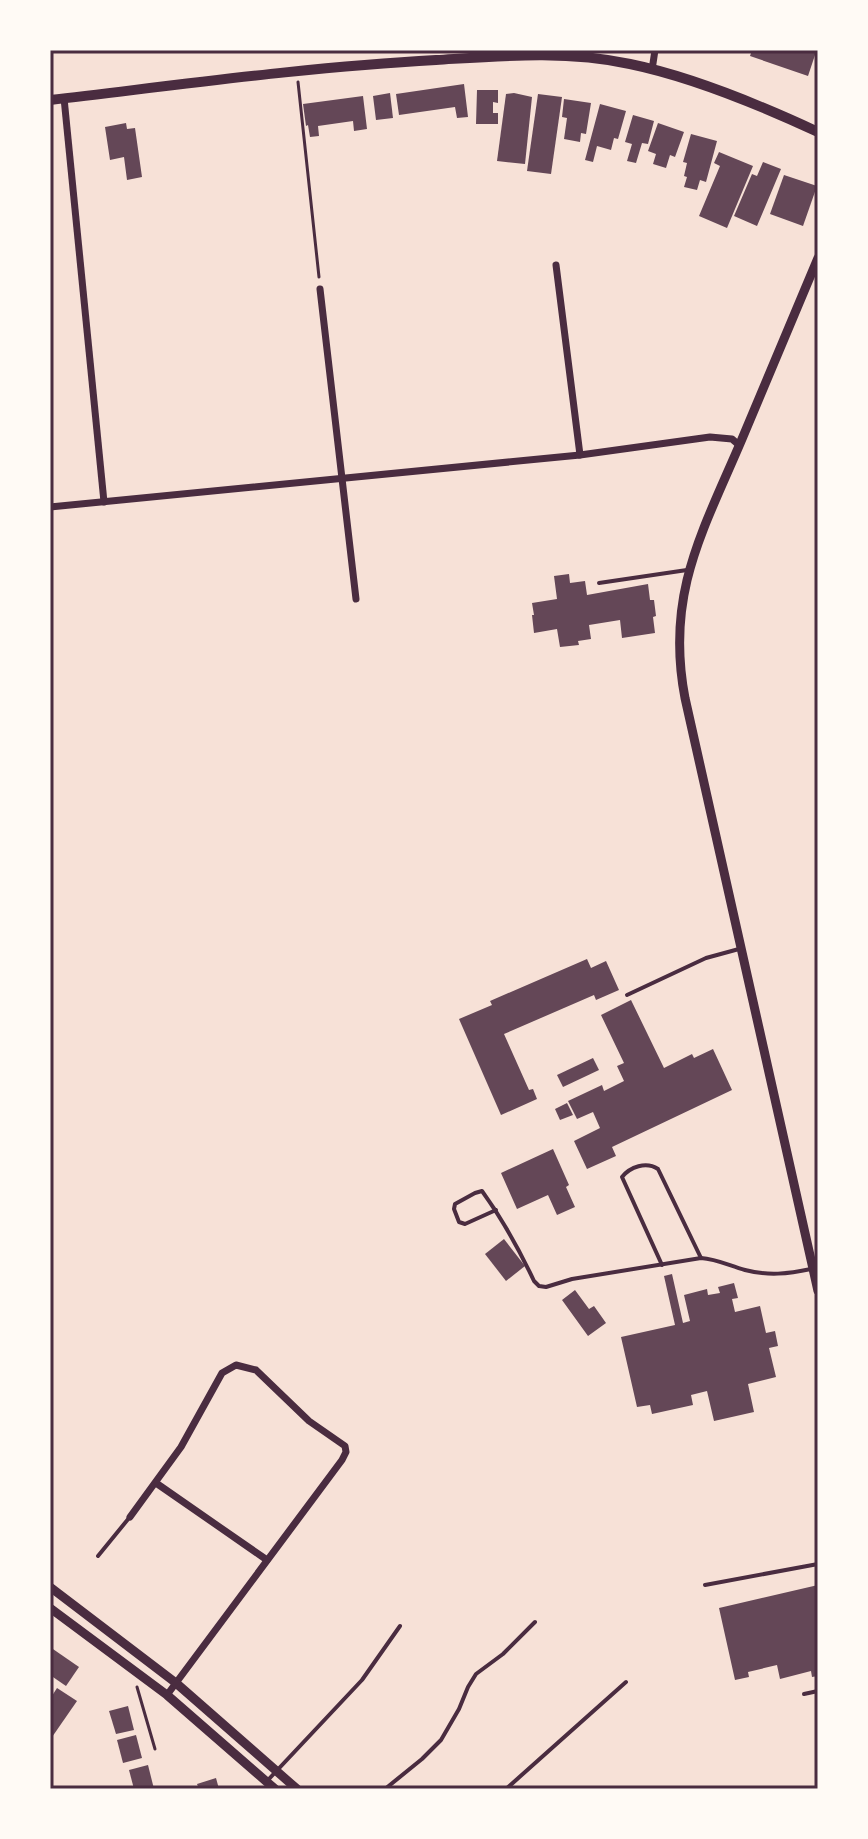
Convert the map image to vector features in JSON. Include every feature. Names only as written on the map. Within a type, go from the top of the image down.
[{"type":"main road","points":[[50,100],[360,64],[529,54],[608,60],[652,70],[705,86],[818,132]]},
{"type":"street","points":[[652,70],[655,50]]},
{"type":"street","points":[[64,98],[104,502]]},
{"type":"street","points":[[818,258],[710,511],[689,569],[681,603],[679,634],[680,674],[741,948],[813,1248],[818,1291]]},
{"type":"street","points":[[556,265],[580,455]]},
{"type":"street","points":[[320,289],[356,599]]},
{"type":"street","points":[[50,507],[580,455],[710,437],[732,439],[739,445]]},
{"type":"street","points":[[130,1517],[181,1447],[222,1373],[236,1365],[256,1370],[309,1421],[345,1446],[342,1460],[167,1695]]},
{"type":"street","points":[[156,1483],[267,1560]]},
{"type":"street","points":[[50,1587],[176,1683],[297,1789]]},
{"type":"street","points":[[50,1608],[167,1695],[271,1785]]},
{"type":"lane","points":[[599,583],[689,569]]},
{"type":"lane","points":[[627,995],[706,958],[741,948]]},
{"type":"lane","points":[[662,1265],[622,1177],[626,1171],[645,1164],[658,1169],[701,1258]]},
{"type":"lane","points":[[496,1210],[465,1224],[459,1222],[454,1209],[455,1204],[482,1191],[496,1210],[513,1237],[539,1286],[701,1258],[716,1259],[743,1270],[764,1273],[786,1274],[813,1268]]},
{"type":"lane","points":[[98,1556],[130,1517]]},
{"type":"lane","points":[[705,1585],[818,1564]]},
{"type":"lane","points":[[385,1789],[441,1740],[476,1674],[503,1654],[535,1622]]},
{"type":"lane","points":[[271,1785],[278,1771],[362,1680],[400,1626]]},
{"type":"lane","points":[[506,1789],[626,1682]]},
{"type":"lane","points":[[804,1694],[818,1691]]},
{"type":"path","points":[[297,72],[320,289]]},
{"type":"path","points":[[131,1667],[155,1749]]},
{"type":"building","points":[[752,50],[818,50],[818,56],[815,55],[808,76],[750,56]]},
{"type":"building","points":[[464,84],[468,117],[457,118],[455,107],[399,115],[396,94]]},
{"type":"building","points":[[477,90],[498,90],[498,103],[493,102],[493,113],[498,113],[498,124],[476,124]]},
{"type":"building","points":[[390,93],[393,118],[376,120],[373,96]]},
{"type":"building","points":[[506,94],[532,97],[525,164],[497,161]]},
{"type":"building","points":[[538,94],[562,97],[551,174],[527,171]]},
{"type":"building","points":[[363,96],[367,129],[354,131],[353,121],[318,126],[319,136],[310,137],[303,104]]},
{"type":"building","points":[[564,99],[591,103],[586,134],[581,133],[580,142],[564,139],[567,118],[562,117]]},
{"type":"building","points":[[600,104],[626,111],[618,139],[614,138],[611,150],[597,146],[593,162],[585,160]]},
{"type":"building","points":[[633,115],[654,121],[648,144],[642,143],[636,163],[627,161],[632,144],[625,142]]},
{"type":"building","points":[[126,123],[127,129],[135,128],[142,177],[127,180],[124,157],[110,160],[105,127]]},
{"type":"building","points":[[658,123],[684,132],[675,157],[670,155],[666,168],[653,164],[656,154],[648,151]]},
{"type":"building","points":[[691,134],[717,141],[706,182],[700,180],[697,190],[684,187],[687,163],[683,162]]},
{"type":"building","points":[[719,152],[753,166],[727,228],[699,216],[720,166],[714,163]]},
{"type":"building","points":[[763,162],[781,169],[757,226],[734,216],[752,174],[757,176]]},
{"type":"building","points":[[784,175],[817,186],[803,226],[770,214]]},
{"type":"building","points":[[569,574],[570,583],[585,581],[587,595],[648,584],[650,600],[654,600],[655,633],[622,638],[620,620],[589,625],[591,639],[578,641],[579,645],[560,647],[557,629],[534,633],[532,603],[557,599],[554,576]]},
{"type":"building","points":[[587,959],[591,968],[606,961],[619,990],[596,1000],[594,995],[504,1034],[529,1090],[533,1089],[537,1099],[501,1115],[459,1019],[492,1005],[490,1001]]},
{"type":"building","points":[[631,1000],[664,1068],[692,1054],[694,1058],[713,1049],[732,1090],[612,1147],[616,1156],[587,1169],[574,1141],[600,1128],[593,1112],[577,1119],[568,1101],[602,1085],[604,1091],[624,1081],[617,1066],[624,1063],[601,1015]]},
{"type":"building","points":[[593,1058],[599,1070],[563,1087],[557,1075]]},
{"type":"building","points":[[567,1103],[573,1115],[560,1120],[555,1109]]},
{"type":"building","points":[[553,1149],[575,1207],[557,1215],[548,1195],[517,1209],[501,1173]]},
{"type":"building","points":[[504,1239],[525,1266],[506,1281],[485,1254]]},
{"type":"building","points":[[672,1274],[683,1323],[690,1321],[684,1295],[707,1289],[708,1295],[720,1293],[718,1287],[734,1283],[738,1298],[732,1299],[735,1312],[760,1306],[766,1333],[775,1331],[778,1346],[769,1348],[776,1377],[748,1384],[754,1412],[714,1421],[707,1391],[691,1395],[693,1405],[652,1414],[650,1405],[637,1407],[621,1337],[675,1325],[664,1276]]},
{"type":"building","points":[[575,1290],[589,1309],[594,1306],[606,1323],[588,1336],[562,1300]]},
{"type":"building","points":[[818,1585],[818,1676],[812,1677],[811,1671],[780,1679],[777,1665],[748,1672],[749,1677],[735,1680],[719,1608]]},
{"type":"building","points":[[50,1647],[79,1667],[66,1686],[50,1675]]},
{"type":"building","points":[[57,1688],[77,1701],[50,1740],[50,1699]]},
{"type":"building","points":[[128,1706],[134,1730],[116,1734],[109,1711]]},
{"type":"building","points":[[136,1735],[142,1758],[123,1763],[117,1740]]},
{"type":"building","points":[[148,1765],[154,1789],[134,1789],[129,1770]]},
{"type":"building","points":[[216,1778],[219,1789],[199,1789],[197,1784]]}]
